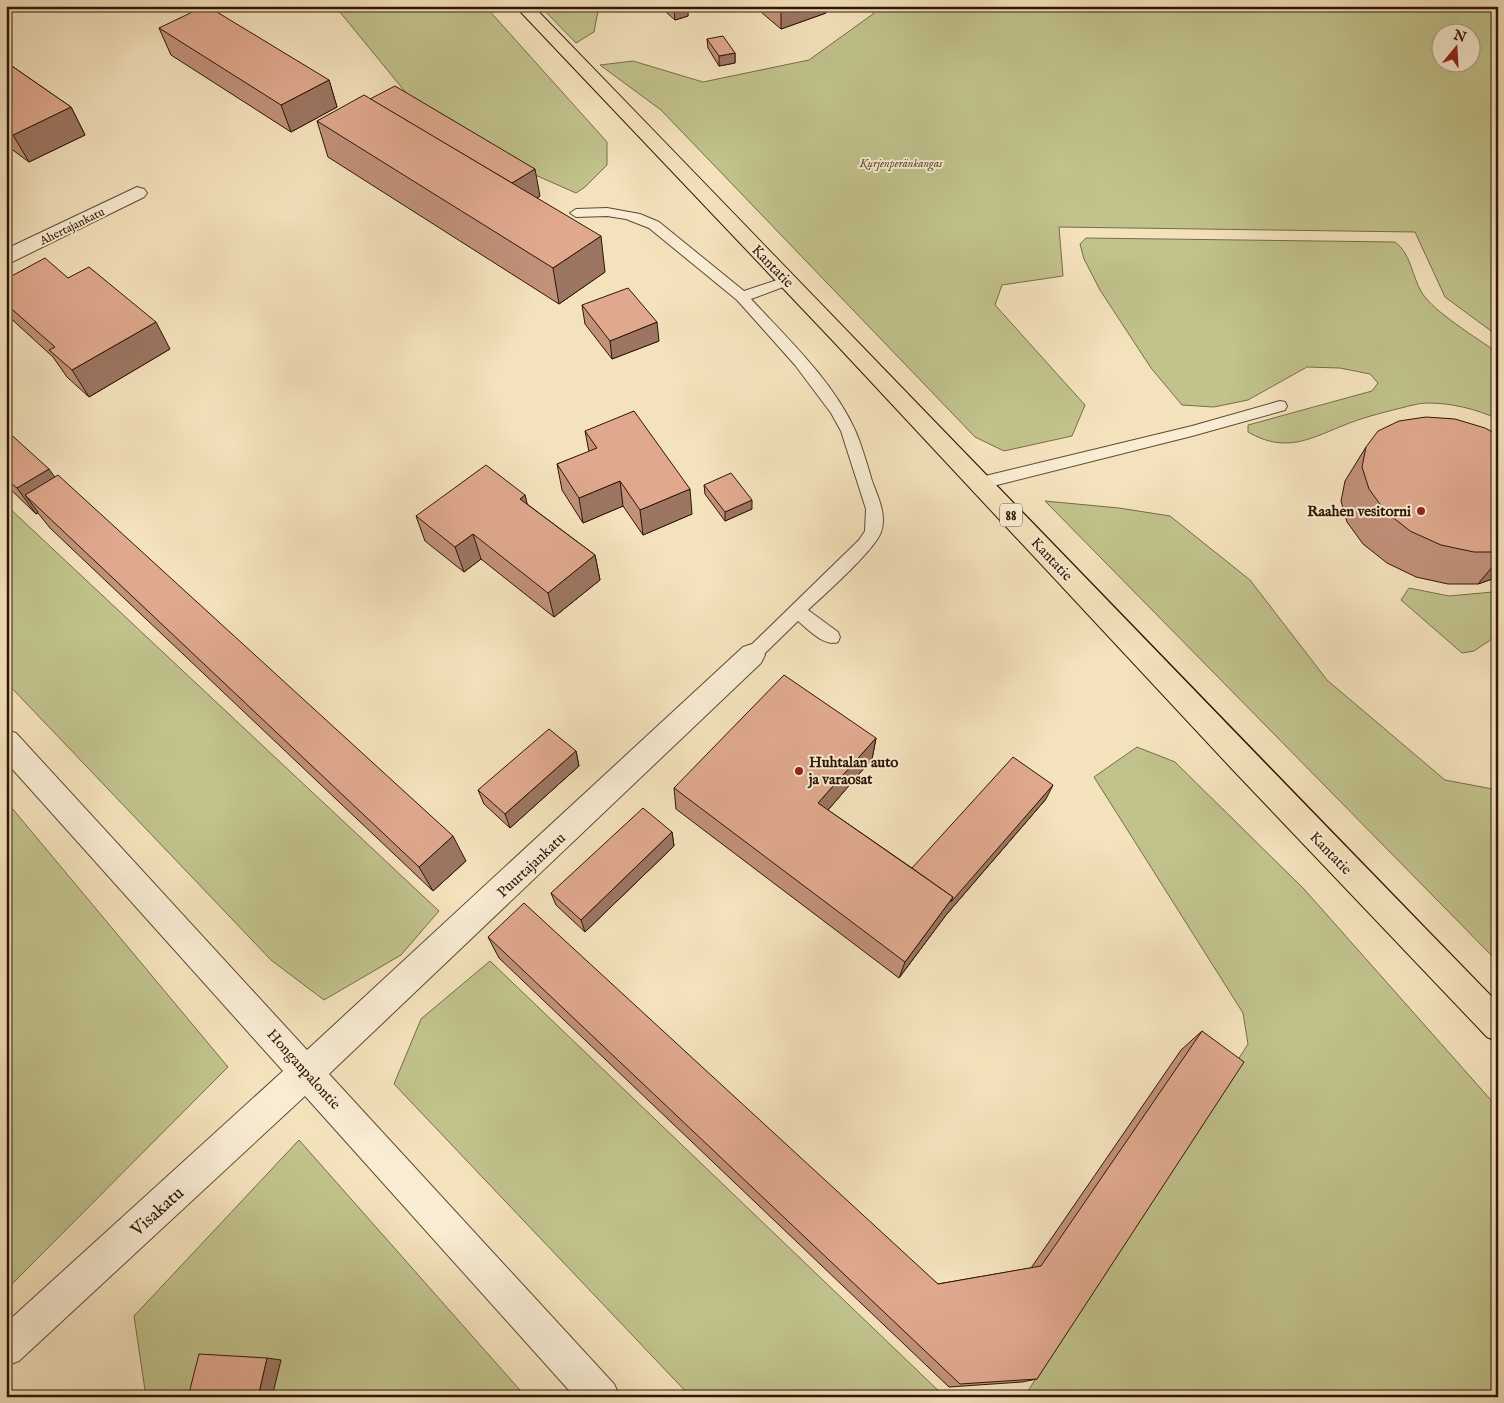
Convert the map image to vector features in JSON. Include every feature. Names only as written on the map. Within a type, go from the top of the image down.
[{"type":"main road","name":"Kantatie","points":[[523,6],[1498,1026]]},
{"type":"street","name":"Ahertajankatu","points":[[6,258],[137,193]]},
{"type":"street","name":"Puurtajankatu","points":[[307,1073],[752,655]]},
{"type":"street","name":"Honganpalontie","points":[[6,742],[601,1397]]},
{"type":"street","name":"Visakatu","points":[[6,1348],[307,1073]]},
{"type":"lane","points":[[576,213],[612,212],[646,220],[742,297],[800,361],[837,410],[848,431],[874,509],[875,523],[873,533],[752,655]]},
{"type":"lane","points":[[742,297],[786,281]]},
{"type":"lane","points":[[981,483],[1192,431],[1280,406]]},
{"type":"lane","points":[[797,611],[832,637]]},
{"type":"path","points":[[923,6],[939,9],[944,6]]},
{"type":"green space","points":[[335,6],[485,6],[607,142],[607,165],[585,187],[576,193],[492,156],[416,105]]},
{"type":"green space","points":[[540,6],[599,6],[594,32],[576,43]]},
{"type":"green space","name":"Kurjenperänkangas","points":[[876,6],[1498,6],[1498,336],[1445,297],[1415,232],[1059,227],[1063,276],[1002,285],[995,305],[1085,405],[1072,436],[1004,451],[975,437],[661,110],[600,65],[633,61],[703,82],[809,60],[873,14]]},
{"type":"green space","points":[[1086,238],[1395,242],[1405,252],[1419,287],[1428,301],[1446,317],[1498,353],[1498,419],[1464,407],[1424,403],[1364,418],[1307,440],[1296,442],[1273,442],[1248,432],[1248,425],[1372,391],[1378,383],[1370,374],[1340,368],[1307,367],[1248,400],[1214,407],[1182,405],[1151,368],[1100,290],[1084,259],[1080,244]]},
{"type":"green space","points":[[1045,501],[1119,508],[1170,516],[1250,580],[1327,680],[1445,780],[1498,790],[1498,962]]},
{"type":"green space","points":[[6,505],[439,911],[401,955],[324,1000],[271,960],[6,682]]},
{"type":"green space","points":[[1409,588],[1449,596],[1493,592],[1498,589],[1498,635],[1474,651],[1462,653],[1401,600]]},
{"type":"green space","points":[[1137,747],[1175,762],[1304,889],[1498,1108],[1498,1397],[971,1397],[1028,1391],[1248,1044],[1243,1013],[1094,777]]},
{"type":"green space","points":[[6,801],[228,1067],[6,1290]]},
{"type":"green space","points":[[490,961],[945,1397],[691,1397],[394,1084],[421,1019]]},
{"type":"green space","points":[[299,1140],[526,1397],[146,1397],[134,1316]]},
{"type":"building","points":[[205,6],[329,80],[281,105],[159,28]]},
{"type":"building","points":[[669,6],[687,6],[688,7],[674,11]]},
{"type":"building","points":[[777,6],[792,6],[781,10]]},
{"type":"building","points":[[723,36],[735,53],[719,56],[707,39]]},
{"type":"building","points":[[6,62],[71,107],[13,135],[6,129]]},
{"type":"building","points":[[395,86],[535,169],[512,183],[370,99]]},
{"type":"building","points":[[364,95],[601,236],[553,268],[317,121]]},
{"type":"building","points":[[45,258],[68,278],[89,267],[156,322],[72,370],[49,350],[55,347],[6,304],[6,279]]},
{"type":"building","points":[[628,288],[657,322],[610,341],[582,305]]},
{"type":"building","points":[[634,411],[690,489],[640,510],[620,481],[579,498],[557,464],[597,448],[585,431]]},
{"type":"building","points":[[1426,417],[1455,419],[1485,428],[1498,435],[1498,552],[1474,552],[1441,545],[1410,531],[1385,511],[1369,489],[1362,467],[1366,447],[1378,431],[1399,421]]},
{"type":"building","points":[[6,430],[49,469],[17,488],[6,479]]},
{"type":"building","points":[[486,465],[525,495],[520,499],[595,555],[548,593],[473,534],[455,547],[416,516]]},
{"type":"building","points":[[731,473],[752,500],[725,512],[704,485]]},
{"type":"building","points":[[58,475],[453,836],[419,867],[25,495]]},
{"type":"building","points":[[784,675],[876,738],[818,803],[953,897],[905,962],[674,788]]},
{"type":"building","points":[[549,729],[576,751],[505,814],[478,790]]},
{"type":"building","points":[[1013,757],[1053,785],[951,902],[953,897],[912,868]]},
{"type":"building","points":[[643,808],[672,832],[581,920],[551,893]]},
{"type":"building","points":[[524,903],[938,1284],[1041,1266],[1202,1031],[1244,1062],[1037,1379],[960,1384],[488,937]]},
{"type":"building","points":[[199,1354],[267,1358],[258,1397],[188,1397]]},
{"type":"place","name":"Raahen vesitorni","points":[[1421,511]]},
{"type":"place","name":"Huhtalan auto ja varaosat","points":[[799,771]]}]
